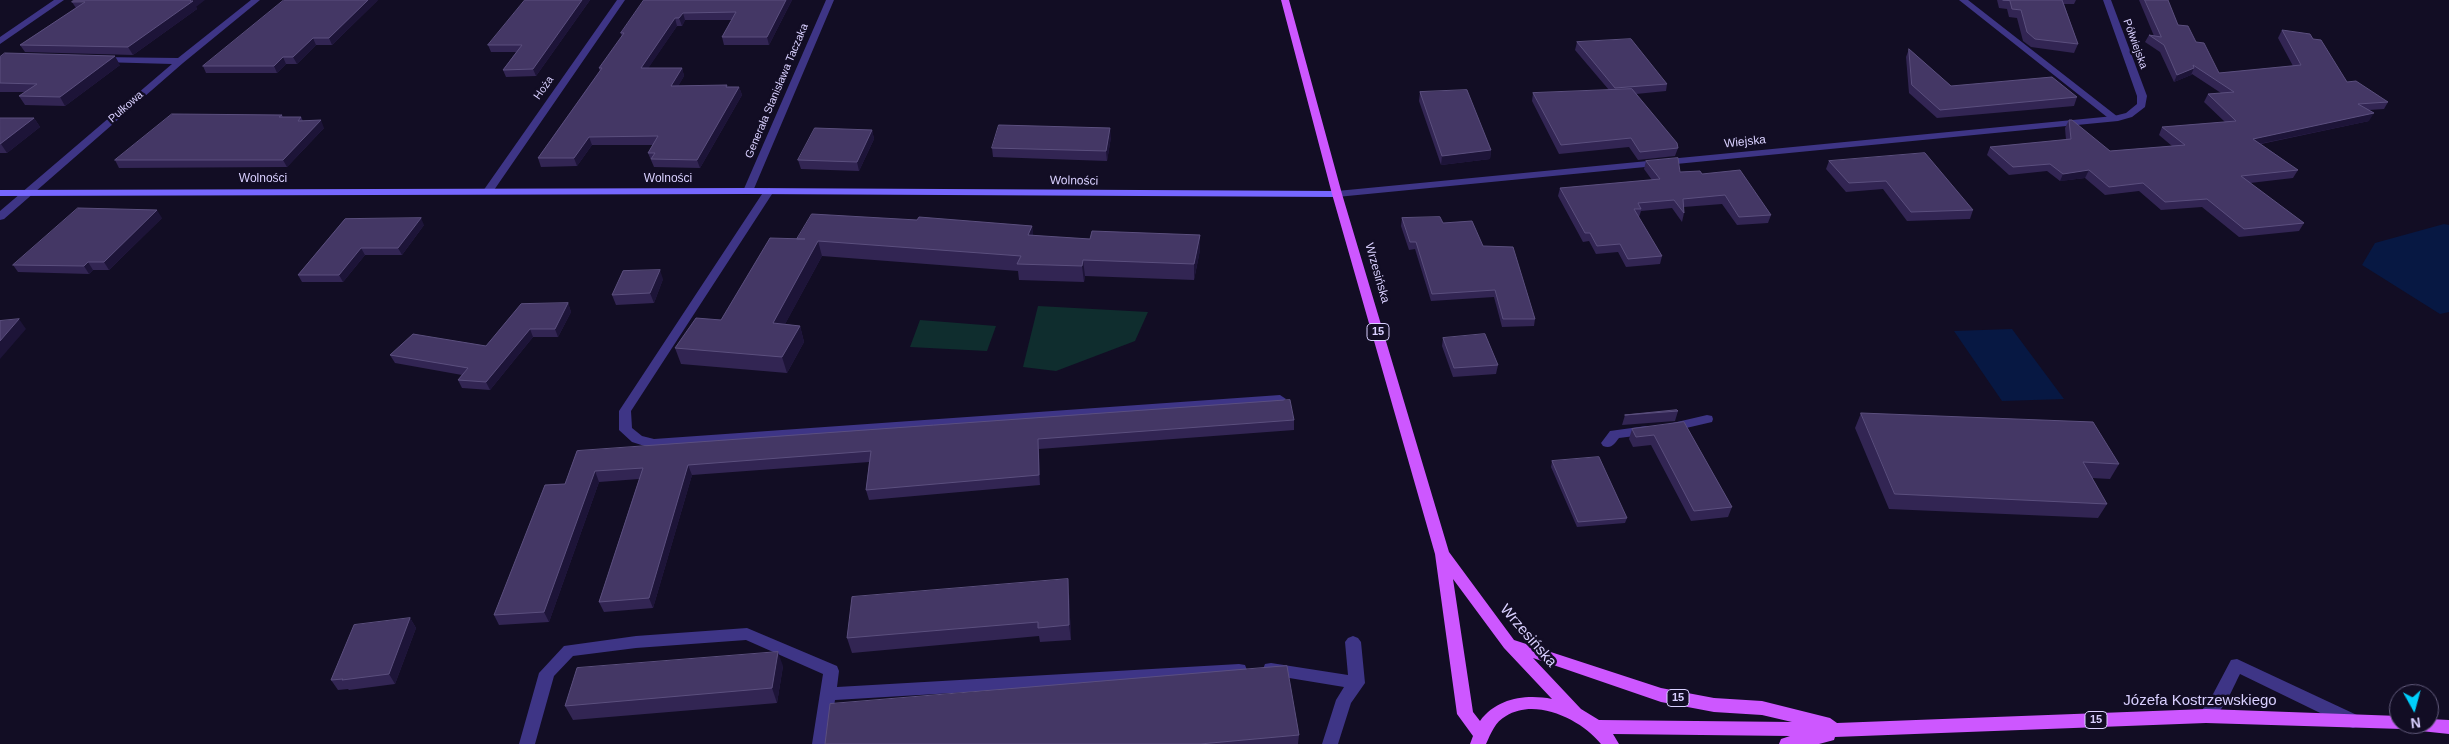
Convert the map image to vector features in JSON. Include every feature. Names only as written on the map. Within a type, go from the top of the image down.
[{"type":"main road","name":"Wrzesińska","points":[[1286,0],[1337,194],[1442,554],[1465,714],[1479,739]]},
{"type":"main road","name":"Wrzesińska","points":[[1442,554],[1508,644],[1574,712]]},
{"type":"main road","name":"15","points":[[1508,644],[1606,679],[1661,696],[1714,705],[1762,708],[1852,730]]},
{"type":"main road","name":"15","points":[[1479,739],[1494,716],[1510,707],[1531,702],[1552,704],[1574,712],[1598,727],[1611,744]]},
{"type":"main road","name":"Józefa Kostrzewskiego","points":[[1598,727],[1852,730],[1987,723],[2206,716],[2389,723]]},
{"type":"main road","name":"Józefa Kostrzewskiego","points":[[1787,744],[1852,730]]},
{"type":"street","points":[[0,41],[60,0]]},
{"type":"street","name":"Pułkowa","points":[[0,217],[180,60],[256,0]]},
{"type":"street","name":"Hoża","points":[[488,191],[621,0]]},
{"type":"street","name":"Generała Stanisława Taczaka","points":[[748,191],[830,0]]},
{"type":"street","points":[[1963,0],[2114,119]]},
{"type":"street","name":"Półwiejska","points":[[2107,0],[2142,96]]},
{"type":"street","points":[[87,59],[180,60]]},
{"type":"street","name":"Wiejska","points":[[1337,194],[2114,119],[2130,114],[2142,105],[2142,96]]},
{"type":"street","points":[[769,191],[625,411],[626,430],[637,439],[654,444],[1280,399]]},
{"type":"street","name":"Wolności","points":[[0,193],[769,191],[1337,194]]},
{"type":"street","points":[[1608,443],[1615,434],[1678,427],[1707,419]]},
{"type":"street","points":[[527,744],[547,673],[569,650],[636,642],[748,634],[831,671],[820,744]]},
{"type":"street","points":[[1330,744],[1344,700],[1358,682],[1353,642]]},
{"type":"street","points":[[2206,716],[2218,701],[2237,665],[2352,721]]},
{"type":"street","points":[[828,694],[1277,669],[1358,682]]},
{"type":"street","points":[[1817,744],[1852,730]]},
{"type":"green space","points":[[1038,306],[1148,312],[1135,341],[1056,371],[1023,367]]},
{"type":"green space","points":[[920,320],[996,326],[987,351],[910,347]]},
{"type":"water","points":[[2444,224],[2449,225],[2449,312],[2440,314],[2362,265],[2375,243]]},
{"type":"water","points":[[2012,329],[2064,399],[2002,401],[1954,331]]},
{"type":"building","points":[[74,0],[193,1],[128,47],[20,45],[85,2],[72,2]]},
{"type":"building","points":[[284,0],[368,0],[329,38],[313,38],[293,57],[283,57],[274,66],[203,66]]},
{"type":"building","points":[[525,0],[582,0],[533,69],[503,70],[522,45],[488,45]]},
{"type":"building","points":[[644,0],[786,0],[767,37],[722,37],[736,12],[683,13],[679,18],[675,18],[641,68],[682,68],[671,86],[727,85],[726,87],[739,87],[697,160],[651,159],[655,153],[648,153],[658,136],[589,137],[574,158],[538,158],[602,68],[599,68],[624,33],[621,33]]},
{"type":"building","points":[[2003,0],[2062,0],[2078,44],[2035,39],[2027,32],[2021,10],[2012,9],[2010,1]]},
{"type":"building","points":[[2145,0],[2168,0],[2178,25],[2188,26],[2196,42],[2204,43],[2219,73],[2301,65],[2282,30],[2310,34],[2313,39],[2321,40],[2347,82],[2356,81],[2388,102],[2358,104],[2374,113],[2253,139],[2298,170],[2241,176],[2304,223],[2244,229],[2207,199],[2165,202],[2143,183],[2109,187],[2089,170],[2063,174],[2050,164],[2013,167],[1990,147],[2071,139],[2069,120],[2072,120],[2110,151],[2185,145],[2162,127],[2236,121],[2208,94],[2234,92],[2193,65],[2194,68],[2177,75],[2164,45],[2149,35],[2161,37]]},
{"type":"building","points":[[1631,39],[1667,84],[1615,88],[1577,42]]},
{"type":"building","points":[[1909,49],[1951,86],[2052,77],[2077,97],[1940,110],[1912,85]]},
{"type":"building","points":[[5,53],[115,56],[60,97],[19,96],[37,84],[0,83],[0,57]]},
{"type":"building","points":[[1632,89],[1677,143],[1678,148],[1640,152],[1631,138],[1561,145],[1533,93]]},
{"type":"building","points":[[1467,90],[1491,150],[1442,156],[1420,92]]},
{"type":"building","points":[[172,114],[282,115],[279,117],[301,117],[298,121],[321,120],[283,160],[115,160]]},
{"type":"building","points":[[0,118],[34,118],[0,144]]},
{"type":"building","points":[[999,125],[1110,128],[1106,151],[992,148]]},
{"type":"building","points":[[815,128],[872,130],[857,162],[798,160]]},
{"type":"building","points":[[1925,153],[1973,210],[1911,212],[1886,181],[1849,183],[1829,161]]},
{"type":"building","points":[[1678,158],[1680,172],[1700,171],[1702,174],[1740,170],[1771,215],[1739,217],[1725,195],[1683,199],[1684,213],[1674,200],[1638,203],[1641,209],[1634,209],[1662,256],[1628,259],[1620,244],[1597,246],[1590,233],[1585,233],[1560,188],[1660,179],[1646,161]]},
{"type":"building","points":[[78,208],[157,210],[104,262],[88,262],[84,266],[13,265]]},
{"type":"building","points":[[812,214],[917,220],[919,217],[1032,226],[1028,235],[1090,239],[1092,231],[1200,235],[1194,264],[1083,260],[1082,266],[1017,264],[1021,256],[818,241],[773,323],[800,326],[782,357],[675,348],[696,318],[721,320],[770,238],[797,239]]},
{"type":"building","points":[[1440,217],[1443,223],[1472,221],[1483,246],[1513,247],[1535,319],[1503,319],[1495,290],[1432,294],[1416,242],[1410,242],[1402,218]]},
{"type":"building","points":[[421,218],[398,248],[361,248],[339,275],[298,275],[345,219]]},
{"type":"building","points":[[660,270],[650,293],[612,295],[623,271]]},
{"type":"building","points":[[568,303],[555,329],[530,329],[486,382],[458,380],[468,368],[390,355],[413,334],[486,346],[521,304]]},
{"type":"building","points":[[19,319],[0,341],[0,321]]},
{"type":"building","points":[[1485,334],[1498,365],[1454,368],[1443,338]]},
{"type":"building","points":[[1290,400],[1294,420],[1038,439],[1039,475],[866,490],[871,451],[688,465],[649,598],[599,602],[643,468],[595,471],[544,612],[494,615],[545,485],[565,484],[577,451]]},
{"type":"building","points":[[1677,410],[1678,411],[1625,415]]},
{"type":"building","points":[[1861,413],[2093,422],[2119,464],[2083,462],[2107,504],[1895,494]]},
{"type":"building","points":[[1684,422],[1732,507],[1694,511],[1654,435],[1636,437],[1632,429]]},
{"type":"building","points":[[1599,457],[1627,518],[1578,522],[1552,461]]},
{"type":"building","points":[[1068,579],[1069,625],[1038,628],[1038,622],[847,638],[852,597]]},
{"type":"building","points":[[410,618],[389,674],[331,680],[354,625]]},
{"type":"building","points":[[778,652],[772,688],[565,706],[577,668]]},
{"type":"building","points":[[1287,666],[1299,735],[1200,744],[825,744],[830,704]]}]
